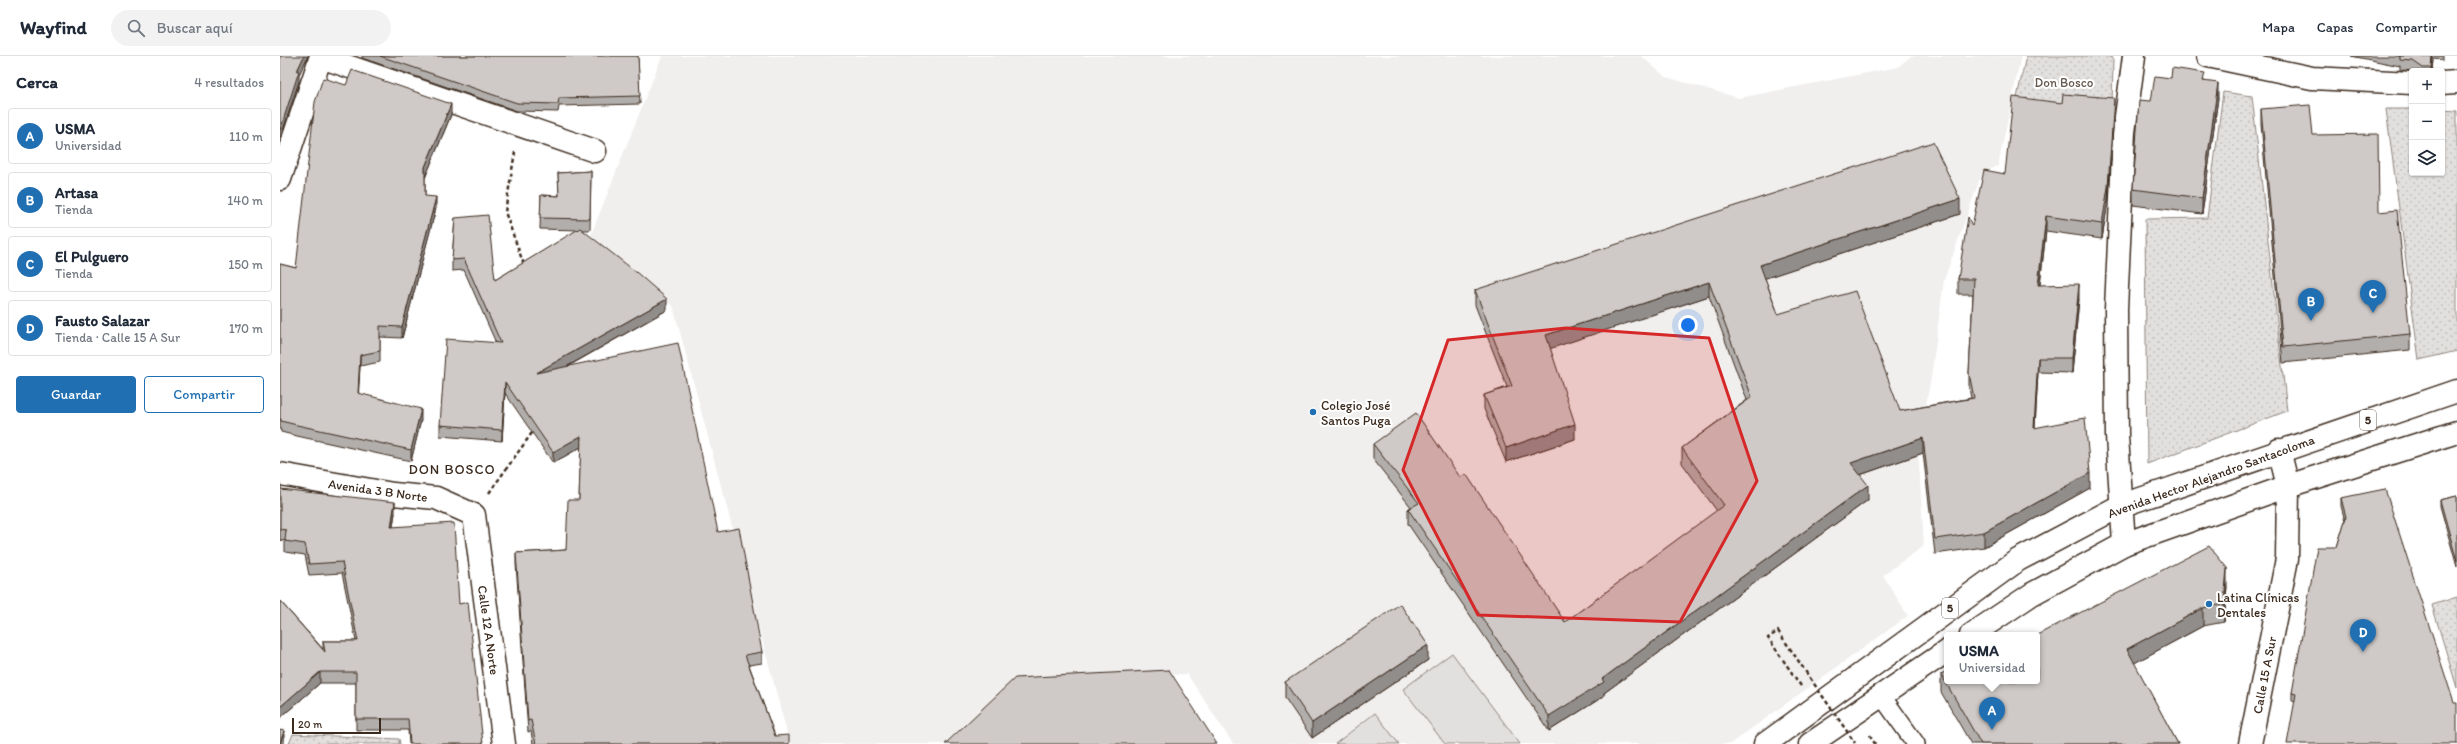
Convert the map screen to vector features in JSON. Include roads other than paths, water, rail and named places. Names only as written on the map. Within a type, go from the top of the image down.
[{"type":"street","points":[[2124,544],[2120,506],[2116,309],[2124,132],[2134,56]]},
{"type":"street","points":[[2208,56],[2312,78],[2409,83]]},
{"type":"street","points":[[280,179],[321,57],[595,151]]},
{"type":"street","points":[[2445,83],[2457,82]]},
{"type":"street","name":"Avenida Hector Alejandro Santacoloma","points":[[1766,744],[2018,560],[2120,506],[2279,450],[2457,391]]},
{"type":"street","points":[[1975,632],[2032,594],[2124,544],[2288,486],[2457,432]]},
{"type":"street","name":"Calle 15 A Sur","points":[[2250,744],[2287,560],[2288,486],[2279,450]]},
{"type":"street","name":"Avenida 3 B Norte","points":[[280,474],[393,494],[436,498],[474,515]]},
{"type":"street","name":"Calle 12 A Norte","points":[[474,515],[504,744]]},
{"type":"street","points":[[1810,744],[1944,653]]},
{"type":"lane","points":[[1881,695],[1916,744]]},
{"type":"place","name":"El Pulguero","points":[[2373,313]]},
{"type":"place","name":"Artasa","points":[[2311,321]]},
{"type":"place","name":"Colegio José Santos Puga","points":[[1313,412]]},
{"type":"place","name":"Latina Clínicas Dentales","points":[[2209,604]]},
{"type":"place","name":"Fausto Salazar","points":[[2363,652]]},
{"type":"place","name":"USMA","points":[[1992,730]]},
{"type":"district","name":"DON BOSCO","points":[[452,469]]},
{"type":"park label","name":"Don Bosco","points":[[2064,82]]}]
